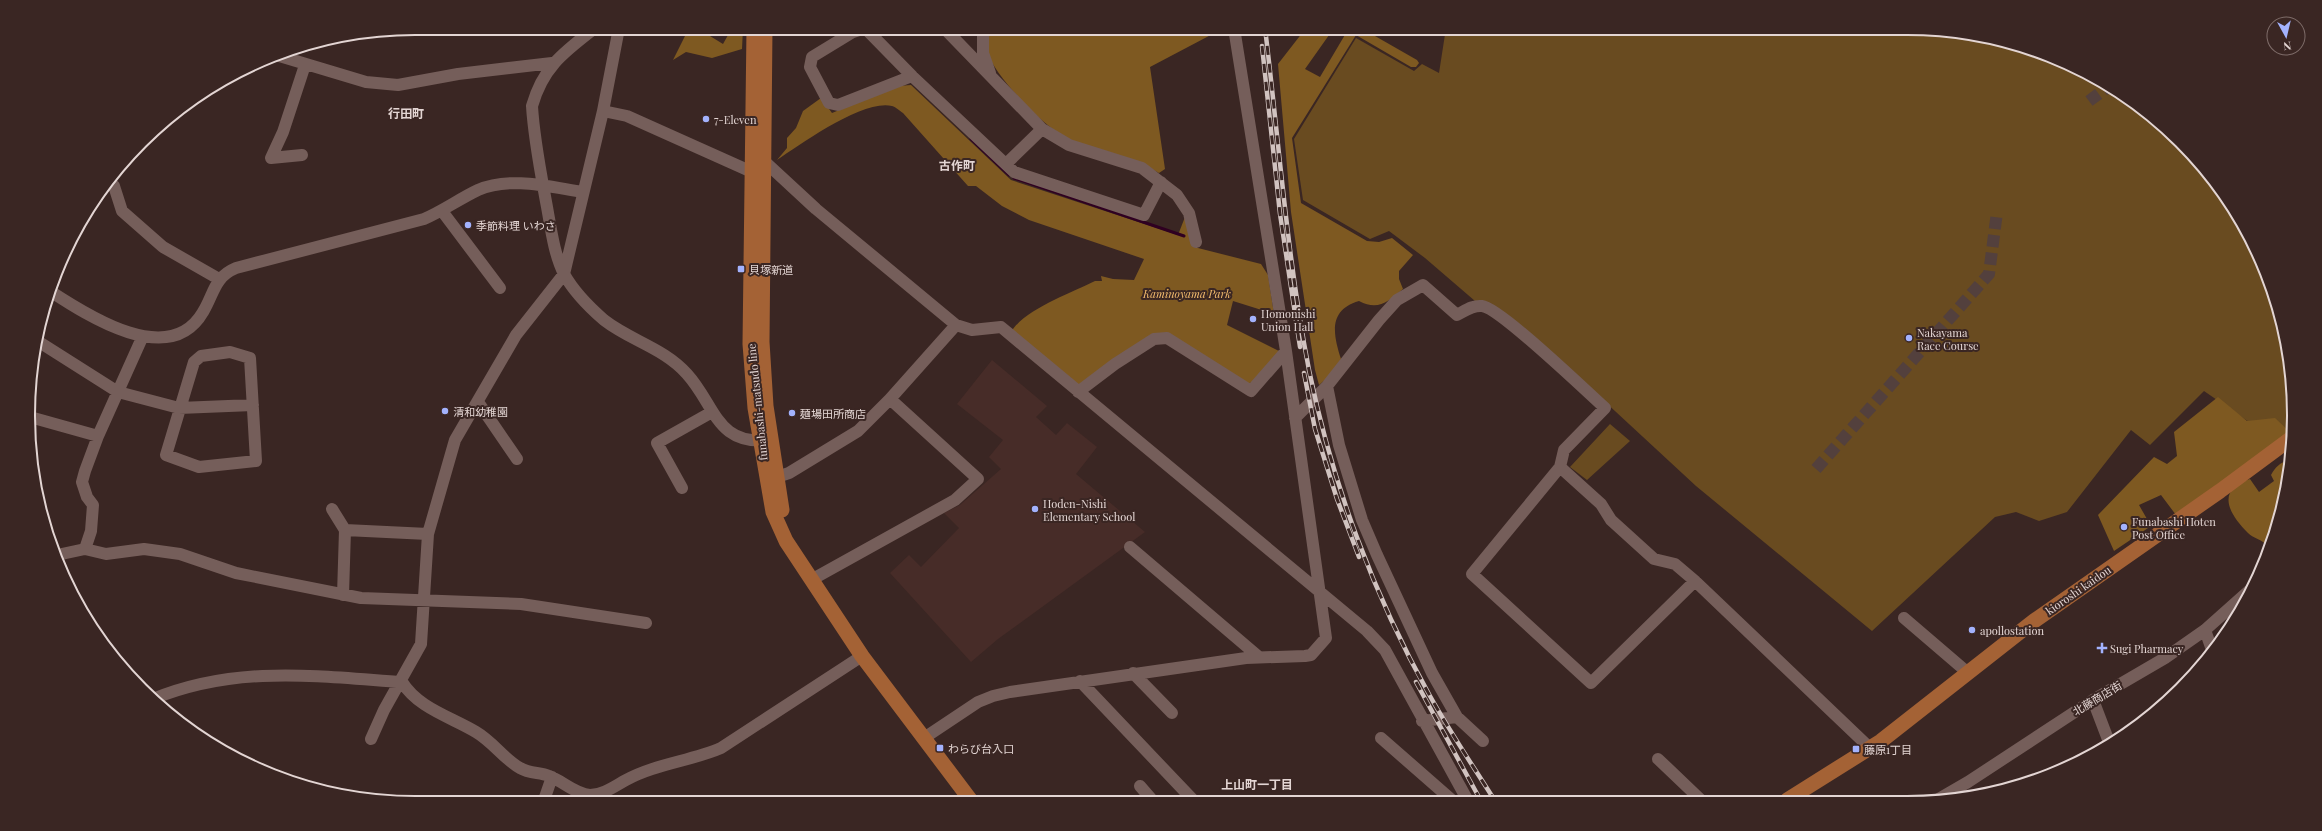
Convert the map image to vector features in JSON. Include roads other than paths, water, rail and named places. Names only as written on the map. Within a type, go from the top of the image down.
[{"type":"main road","name":"funabashi-matsudo line","points":[[754,35],[750,344],[765,440],[773,512],[778,525],[794,553],[862,656],[968,796]]},
{"type":"main road","name":"funabashi-matsudo line","points":[[765,35],[762,342],[765,440],[777,476],[786,529],[794,553]]},
{"type":"main road","name":"kioroshi kaidou","points":[[1793,796],[1870,748],[1920,712],[1967,672],[2034,621],[2220,491],[2286,442]]},
{"type":"street","points":[[586,35],[552,63],[536,89],[532,106],[543,186],[555,246],[564,274],[586,303],[605,320],[630,337],[660,350],[678,364],[688,374],[712,412],[730,434],[752,442],[765,440]]},
{"type":"street","points":[[371,739],[384,710],[402,682],[421,644],[428,534],[455,440],[516,335],[564,274],[603,111],[618,35]]},
{"type":"street","points":[[848,35],[812,57],[810,67],[830,103],[838,105],[912,76]]},
{"type":"street","points":[[872,35],[912,76],[1007,163],[1014,172],[1144,215],[1161,182]]},
{"type":"street","points":[[951,35],[1042,128],[1069,145],[1142,168],[1161,182],[1177,196],[1189,213],[1196,242]]},
{"type":"street","points":[[983,35],[983,53],[991,76]]},
{"type":"street","points":[[924,738],[978,702],[993,696],[1133,673],[1259,657],[1312,655],[1326,638],[1299,414],[1286,351],[1235,35]]},
{"type":"street","points":[[285,58],[366,82],[398,85],[458,74],[552,63]]},
{"type":"street","points":[[302,155],[271,158],[283,132],[305,65]]},
{"type":"street","points":[[603,111],[627,116],[752,172]]},
{"type":"street","points":[[1007,163],[1042,128]]},
{"type":"street","points":[[764,161],[816,209],[956,325],[972,330],[1001,327],[1367,631],[1385,650],[1465,796]]},
{"type":"street","points":[[55,294],[111,325],[142,338],[166,337],[187,331],[203,313],[219,279],[227,272],[236,268],[424,218],[442,211],[478,190],[500,184],[543,186],[583,192]]},
{"type":"street","points":[[113,185],[122,211],[163,247],[219,279]]},
{"type":"street","points":[[442,211],[500,288]]},
{"type":"street","points":[[1299,414],[1325,389],[1397,300],[1423,285],[1457,315],[1474,306],[1484,306],[1504,318],[1605,408],[1564,450],[1560,467],[1472,574],[1591,683],[1695,581]]},
{"type":"street","points":[[777,476],[789,474],[858,431],[890,399],[956,325]]},
{"type":"street","points":[[85,550],[91,531],[93,505],[87,497],[82,482],[98,436],[142,338]]},
{"type":"street","points":[[1078,392],[1115,364],[1154,340],[1160,338],[1167,338],[1251,391],[1286,351]]},
{"type":"street","points":[[42,344],[118,392],[179,408],[253,405]]},
{"type":"street","points":[[230,352],[250,358],[256,462],[199,467],[166,455],[179,408],[194,362],[201,356],[230,352]]},
{"type":"street","points":[[1325,389],[1339,445],[1362,520],[1420,648],[1455,718],[1483,741]]},
{"type":"street","points":[[811,580],[955,500],[978,479],[890,399]]},
{"type":"street","points":[[478,402],[517,459]]},
{"type":"street","points":[[682,488],[657,443],[712,412]]},
{"type":"street","points":[[35,418],[98,436]]},
{"type":"street","points":[[1560,467],[1601,504],[1611,520],[1654,559],[1675,564],[1695,581],[1870,748]]},
{"type":"street","points":[[332,509],[345,530],[343,595]]},
{"type":"street","points":[[345,530],[428,534]]},
{"type":"street","points":[[1130,547],[1259,657]]},
{"type":"street","points":[[62,555],[85,550],[106,554],[144,549],[180,554],[236,573],[361,598],[521,604],[646,623]]},
{"type":"street","name":"北藤商店街","points":[[1948,794],[2093,700],[2165,658],[2205,630],[2240,599]]},
{"type":"street","points":[[1904,618],[1967,672]]},
{"type":"street","points":[[2205,630],[2210,644]]},
{"type":"street","points":[[159,696],[177,689],[222,678],[274,674],[402,682],[415,698],[485,737],[521,769],[552,778],[584,794],[597,794],[628,779],[667,765],[704,756],[721,748],[862,656]]},
{"type":"street","points":[[1133,673],[1172,713]]},
{"type":"street","points":[[1080,681],[1189,796]]},
{"type":"street","points":[[2093,700],[2108,738]]},
{"type":"street","points":[[1425,721],[1455,718]]},
{"type":"street","points":[[1382,738],[1446,796]]},
{"type":"street","points":[[1658,759],[1697,796]]},
{"type":"street","points":[[546,796],[552,778]]},
{"type":"street","points":[[1140,786],[1149,796]]},
{"type":"waterway","points":[[971,139],[1009,175]]},
{"type":"waterway","points":[[1014,178],[1184,236]]},
{"type":"tunnel","points":[[2089,101],[2104,90]]},
{"type":"tunnel","points":[[1816,469],[1989,274],[1997,212]]},
{"type":"railway","points":[[1266,35],[1289,242],[1301,328],[1309,370],[1330,455],[1357,538],[1391,619],[1430,696],[1492,796]]},
{"type":"railway","points":[[1262,46],[1280,214],[1300,347]]},
{"type":"railway","points":[[1304,373],[1315,429],[1337,499],[1359,557]]},
{"type":"railway","points":[[1416,682],[1478,796]]},
{"type":"place","name":"7-Eleven","points":[[706,119]]},
{"type":"place","name":"季節料理 いわさ","points":[[468,225]]},
{"type":"place","name":"貝塚新道","points":[[741,269]]},
{"type":"place","name":"Homonishi Union Hall","points":[[1253,319]]},
{"type":"place","name":"Nakayama Race Course","points":[[1909,338]]},
{"type":"place","name":"清和幼稚園","points":[[445,411]]},
{"type":"place","name":"麺場田所商店","points":[[792,413]]},
{"type":"place","name":"Hoden-Nishi Elementary School","points":[[1035,509]]},
{"type":"place","name":"Funabashi Hoten Post Office","points":[[2124,527]]},
{"type":"place","name":"apollostation","points":[[1972,630]]},
{"type":"place","name":"Sugi Pharmacy","points":[[2102,648]]},
{"type":"place","name":"わらび台入口","points":[[940,748]]},
{"type":"place","name":"藤原1丁目","points":[[1856,749]]},
{"type":"district","name":"行田町","points":[[406,113]]},
{"type":"district","name":"古作町","points":[[957,165]]},
{"type":"district","name":"上山町一丁目","points":[[1257,784]]},
{"type":"park label","name":"Kaminoyama Park","points":[[1187,293]]}]
